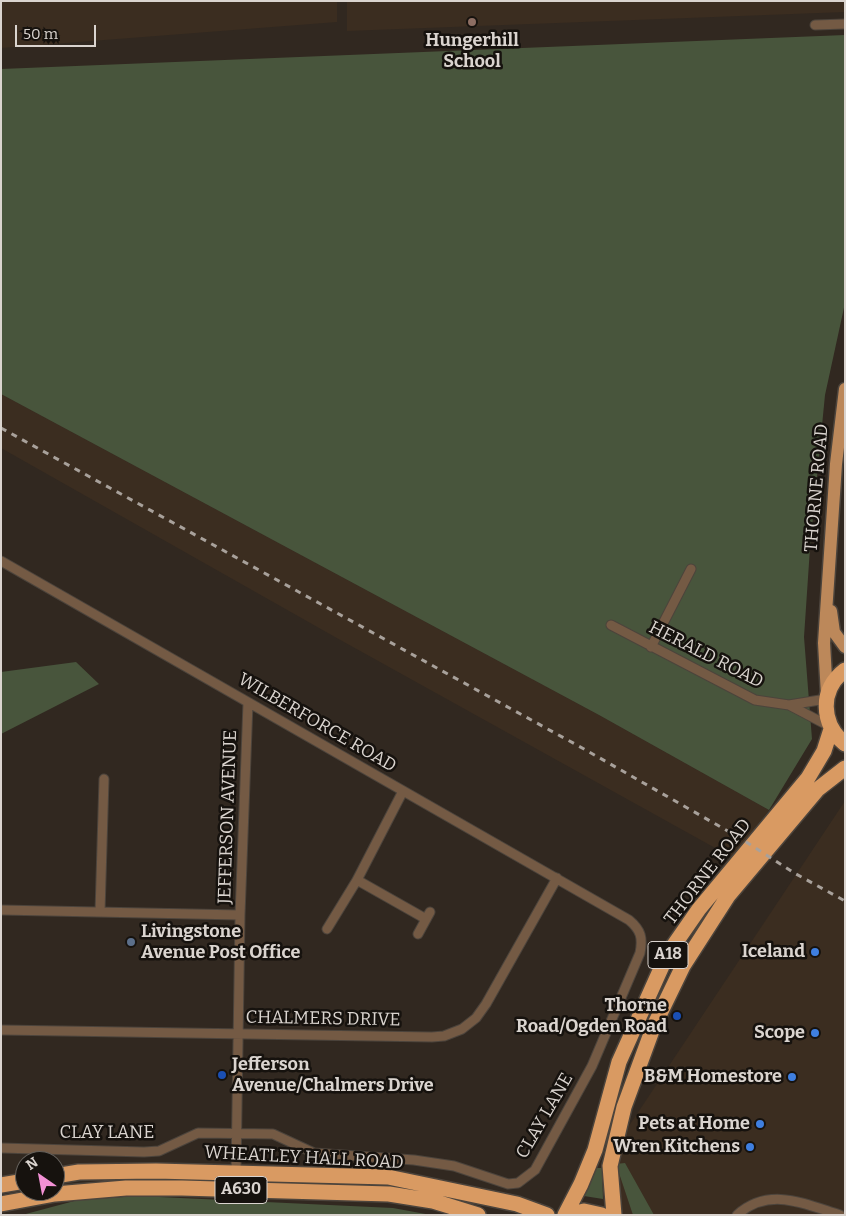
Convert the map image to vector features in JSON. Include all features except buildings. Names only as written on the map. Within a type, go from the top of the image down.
[{"type":"highway","points":[[826,697],[831,685],[845,670]]},
{"type":"highway","name":"A18","points":[[826,697],[826,712],[830,727]]},
{"type":"highway","points":[[830,727],[845,744]]},
{"type":"highway","name":"THORNE ROAD","points":[[567,1215],[595,1150],[619,1062],[667,955],[699,909],[808,778],[824,751],[830,727]]},
{"type":"highway","name":"THORNE ROAD","points":[[614,1215],[610,1166],[632,1079],[682,966],[728,896],[818,789],[845,768]]},
{"type":"highway","name":"WHEATLEY HALL ROAD","points":[[65,1174],[79,1172],[236,1172],[388,1177],[516,1204],[547,1215]]},
{"type":"highway","points":[[1,1185],[15,1183]]},
{"type":"highway","name":"WHEATLEY HALL ROAD","points":[[1,1204],[55,1194],[126,1188],[182,1188],[389,1194],[433,1201],[478,1215]]},
{"type":"highway","points":[[567,1215],[584,1210],[602,1215]]},
{"type":"main road","name":"THORNE ROAD","points":[[827,592],[841,463],[845,389]]},
{"type":"main road","name":"A18","points":[[827,592],[834,632],[845,647]]},
{"type":"main road","name":"A18","points":[[826,697],[824,643],[827,592]]},
{"type":"street","points":[[815,26],[845,24]]},
{"type":"street","name":"WILBERFORCE ROAD","points":[[1,562],[618,913]]},
{"type":"street","points":[[651,647],[691,569]]},
{"type":"street","name":"HERALD ROAD","points":[[611,625],[755,700],[789,705],[830,727]]},
{"type":"street","name":"HERALD ROAD","points":[[789,705],[826,697]]},
{"type":"street","name":"JEFFERSON AVENUE","points":[[236,1172],[240,1034],[240,915],[248,703]]},
{"type":"street","points":[[100,912],[104,779]]},
{"type":"street","points":[[328,929],[357,880],[403,791]]},
{"type":"street","name":"CHALMERS DRIVE","points":[[1,1030],[444,1036],[462,1029],[476,1018],[486,1004],[556,878]]},
{"type":"street","points":[[357,880],[428,916],[418,934]]},
{"type":"street","points":[[1,910],[240,915]]},
{"type":"street","name":"CLAY LANE","points":[[1,1148],[144,1152],[159,1151],[198,1133],[273,1134],[314,1153],[414,1160],[454,1166],[508,1184],[518,1183],[535,1170],[592,1066],[640,953],[642,940],[637,927],[618,913]]},
{"type":"street","points":[[737,1215],[761,1202],[784,1198],[840,1215]]},
{"type":"shaded area","points":[[1,1],[337,1],[337,22],[1,48]]},
{"type":"shaded area","name":"Hungerhill School","points":[[347,1],[845,1],[845,12],[347,31]]},
{"type":"shaded area","points":[[1,394],[599,715],[769,810],[735,859],[335,637],[1,448]]},
{"type":"shaded area","points":[[845,801],[845,1215],[608,1215],[613,1150]]},
{"type":"green space","points":[[845,35],[845,303],[825,395],[810,548],[804,637],[812,739],[769,810],[599,715],[1,394],[1,69]]},
{"type":"green space","points":[[76,662],[99,684],[1,734],[1,672]]},
{"type":"green space","points":[[625,1163],[654,1215],[633,1215],[616,1164]]},
{"type":"green space","points":[[594,1168],[602,1168],[603,1199],[584,1196]]},
{"type":"green space","points":[[138,1196],[393,1208],[431,1215],[22,1215],[78,1200]]},
{"type":"railway","points":[[1,428],[584,749],[740,838],[796,874],[845,901]]},
{"type":"place","name":"Hungerhill School","points":[[472,22]]},
{"type":"place","name":"Livingstone Avenue Post Office","points":[[131,942]]},
{"type":"place","name":"Iceland","points":[[815,952]]},
{"type":"place","name":"Thorne Road/Ogden Road","points":[[677,1016]]},
{"type":"place","name":"Scope","points":[[815,1033]]},
{"type":"place","name":"Jefferson Avenue/Chalmers Drive","points":[[222,1075]]},
{"type":"place","name":"B&M Homestore","points":[[792,1077]]},
{"type":"place","name":"Pets at Home","points":[[760,1124]]},
{"type":"place","name":"Wren Kitchens","points":[[750,1147]]}]
